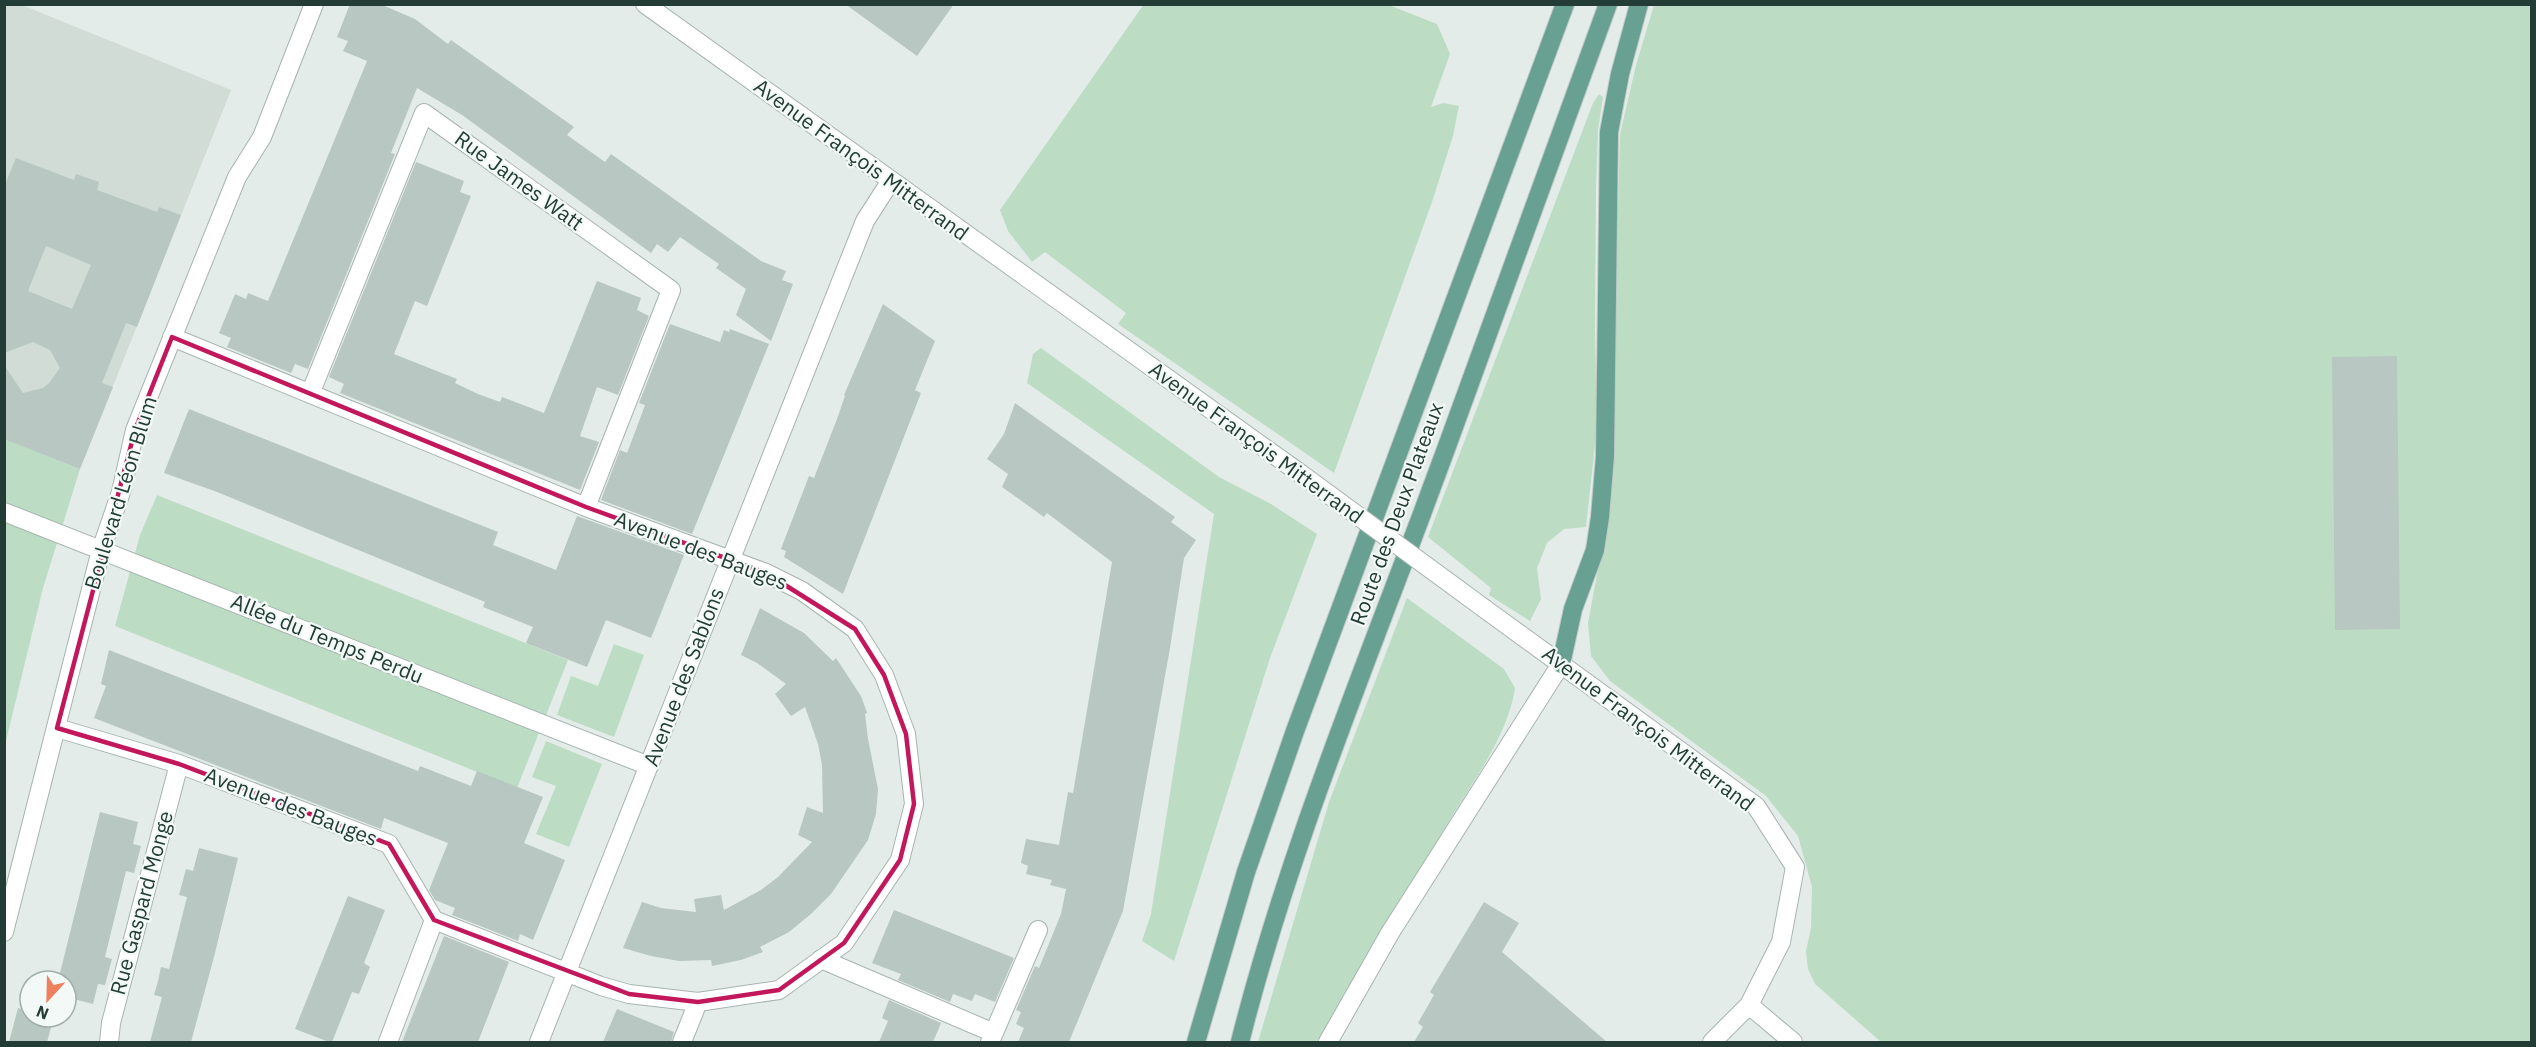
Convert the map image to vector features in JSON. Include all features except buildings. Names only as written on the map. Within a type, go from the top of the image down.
[{"type":"main road","name":"Route des Deux Plateaux","points":[[1196,1042],[1246,872],[1295,731],[1565,4]]},
{"type":"main road","name":"Route des Deux Plateaux","points":[[1240,1042],[1293,862],[1332,750],[1421,517],[1608,4]]},
{"type":"main road","points":[[1561,664],[1573,609],[1594,549],[1600,517],[1605,456],[1609,132],[1620,74],[1639,4]]},
{"type":"street","name":"Boulevard Léon Blum","points":[[4,932],[101,550],[121,492],[135,430],[237,177],[262,136],[314,4]]},
{"type":"street","name":"Avenue François Mitterrand","points":[[645,4],[890,182],[1301,474],[1756,806],[1795,867],[1781,942],[1749,1005],[1712,1042]]},
{"type":"street","name":"Rue James Watt","points":[[310,394],[424,113],[671,290],[586,507]]},
{"type":"street","name":"Avenue des Sablons","points":[[539,1042],[865,221],[890,182]]},
{"type":"street","name":"Avenue des Bauges","points":[[57,728],[179,764],[389,844],[434,920],[601,986],[629,994],[698,1002],[779,990],[844,942],[900,860],[914,804],[906,734],[884,675],[855,629],[802,591],[766,573],[586,507],[172,338]]},
{"type":"street","name":"Allée du Temps Perdu","points":[[4,512],[649,766]]},
{"type":"street","points":[[1328,1042],[1390,933],[1561,664]]},
{"type":"street","name":"Rue Gaspard Monge","points":[[109,1042],[111,1023],[179,764]]},
{"type":"street","points":[[388,1042],[434,920]]},
{"type":"street","points":[[822,959],[992,1038],[1038,930]]},
{"type":"street","points":[[682,1042],[698,1002]]},
{"type":"street","points":[[1749,1005],[1793,1042]]},
{"type":"highlighted area","points":[[172,337],[586,507],[766,573],[855,629],[884,675],[906,734],[914,804],[900,860],[844,943],[779,990],[698,1002],[629,994],[434,920],[389,844],[179,764],[57,728],[135,430]]},
{"type":"shaded area","points":[[4,5],[22,5],[231,90],[80,469],[5,439]]},
{"type":"green space","points":[[1144,4],[1389,5],[1437,24],[1450,54],[1431,107],[1443,103],[1459,106],[1453,136],[1432,202],[1334,473],[1118,324],[1126,313],[1045,252],[1032,262],[1008,231],[1000,210]]},
{"type":"green space","points":[[1654,5],[2531,5],[2531,1042],[1881,1042],[1815,984],[1808,969],[1806,951],[1811,928],[1812,887],[1798,836],[1766,796],[1610,681],[1591,656],[1588,623],[1610,505],[1620,134],[1636,65]]},
{"type":"green space","points":[[1599,94],[1603,97],[1598,130],[1596,189],[1597,427],[1586,527],[1564,529],[1547,543],[1537,568],[1541,599],[1530,621],[1489,595],[1491,588],[1428,537],[1593,103]]},
{"type":"green space","points":[[1041,348],[1219,477],[1271,504],[1317,534],[1270,658],[1174,961],[1142,941],[1151,914],[1214,514],[1027,383],[1033,354]]},
{"type":"green space","points":[[5,439],[80,469],[43,588],[5,745]]},
{"type":"green space","points":[[157,495],[568,660],[517,788],[115,626],[140,535]]},
{"type":"green space","points":[[1407,598],[1504,669],[1515,688],[1505,723],[1489,756],[1317,1042],[1258,1042],[1329,802]]},
{"type":"green space","points":[[614,644],[644,655],[614,737],[557,715],[571,676],[598,686]]},
{"type":"green space","points":[[546,741],[602,764],[569,847],[536,834],[556,786],[532,777]]}]
